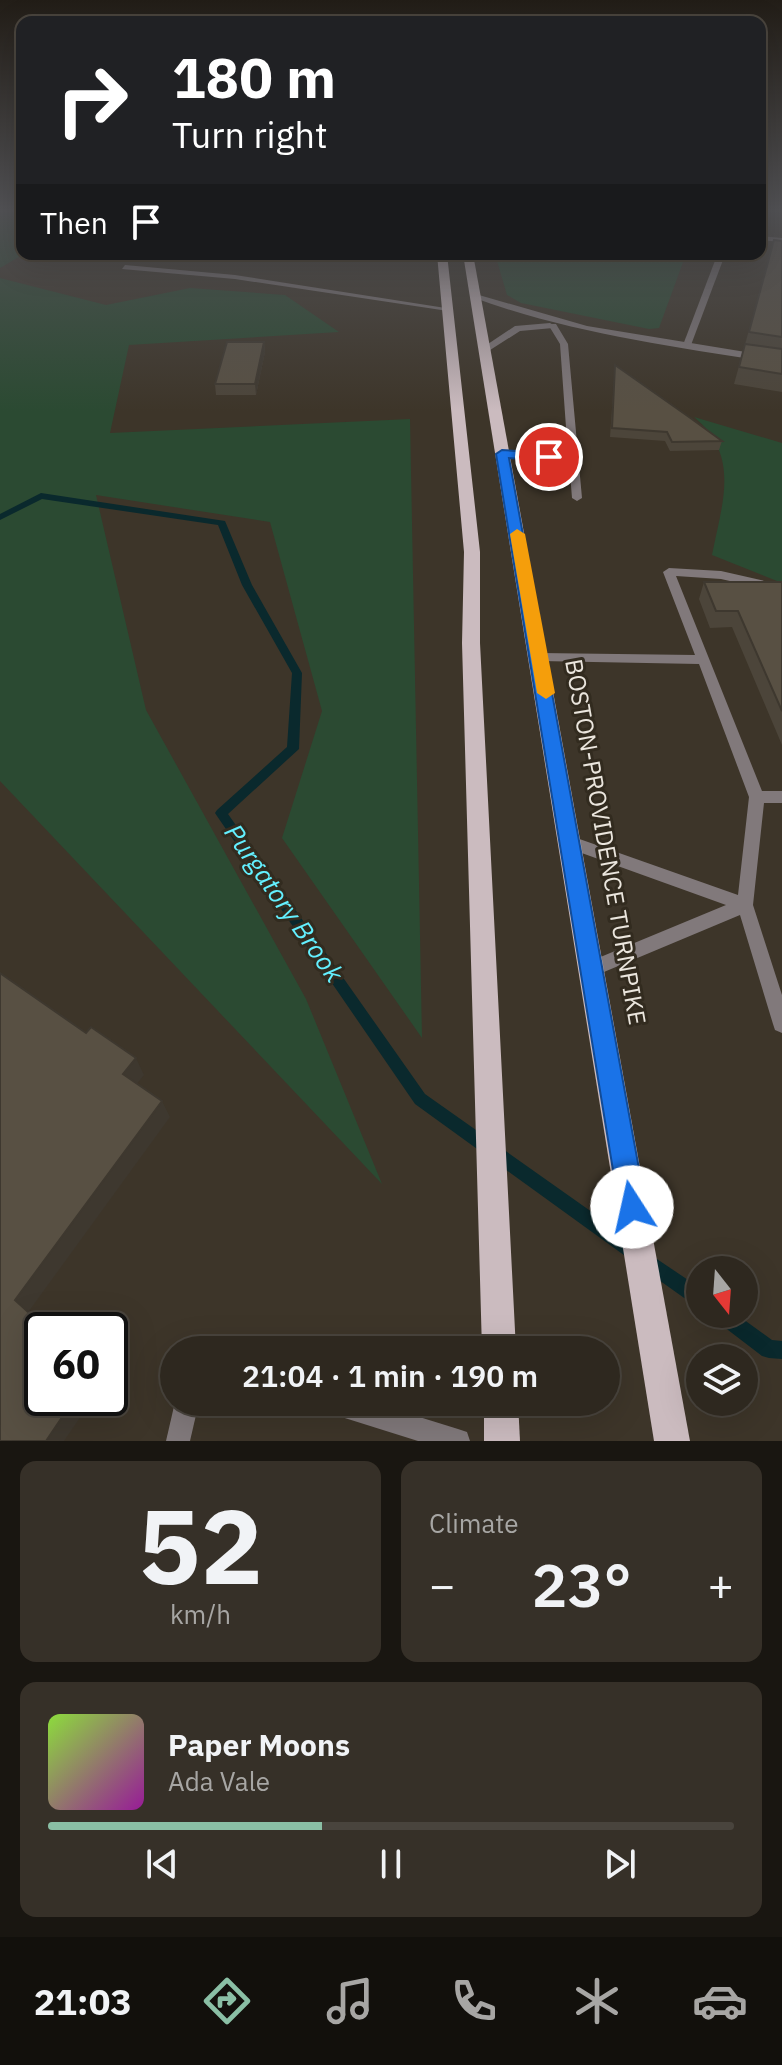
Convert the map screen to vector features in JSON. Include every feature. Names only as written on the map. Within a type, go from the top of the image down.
[{"type":"main road","points":[[444,276],[462,423],[472,552],[471,643],[498,1336]]},
{"type":"main road","name":"BOSTON-PROVIDENCE TURNPIKE","points":[[472,276],[540,657],[672,1441]]},
{"type":"main road","points":[[501,1416],[502,1441]]},
{"type":"street","points":[[475,295],[511,310],[584,328],[782,361]]},
{"type":"street","points":[[484,350],[518,328],[584,328]]},
{"type":"lane","points":[[227,276],[448,309]]},
{"type":"lane","points":[[687,345],[713,276]]},
{"type":"lane","points":[[553,326],[564,344],[577,498]]},
{"type":"lane","points":[[502,454],[572,458]]},
{"type":"lane","points":[[782,589],[721,575],[669,572],[757,797],[745,905],[782,1024]]},
{"type":"lane","points":[[540,657],[703,660]]},
{"type":"lane","points":[[757,797],[782,797]]},
{"type":"lane","points":[[571,842],[745,905]]},
{"type":"lane","points":[[592,969],[745,905]]},
{"type":"lane","points":[[178,1441],[184,1416]]},
{"type":"lane","points":[[377,1416],[458,1441]]},
{"type":"green space","points":[[502,276],[678,276],[659,328],[649,329],[521,303],[507,295]]},
{"type":"green space","points":[[0,278],[106,305],[190,288],[285,295],[339,332],[129,345],[110,433],[410,419],[422,1038],[282,838],[322,711],[270,522],[96,495],[146,710],[306,999],[382,1184],[0,781]]},
{"type":"green space","points":[[694,417],[782,443],[782,583],[712,555],[723,499],[723,464],[709,432]]},
{"type":"building","points":[[764,276],[782,276],[782,337],[749,332]]},
{"type":"building","points":[[227,342],[264,342],[255,384],[215,384]]},
{"type":"building","points":[[745,344],[782,349],[782,374],[739,367]]},
{"type":"building","points":[[615,365],[722,441],[672,442],[667,432],[612,428]]},
{"type":"building","points":[[704,582],[782,582],[782,711],[738,611],[716,611]]},
{"type":"building","points":[[0,973],[86,1033],[91,1027],[136,1058],[123,1074],[162,1101],[15,1300],[28,1312],[24,1312],[24,1416],[63,1416],[46,1441],[0,1441]]},
{"type":"waterway","name":"Purgatory Brook","points":[[0,517],[41,496],[222,523],[247,585],[297,673],[293,749],[221,813],[420,1099],[634,1252]]},
{"type":"waterway","name":"Purgatory Brook","points":[[648,1262],[686,1289]]},
{"type":"waterway","name":"Purgatory Brook","points":[[740,1328],[769,1349],[782,1350]]},
{"type":"slow traffic","points":[[517,534],[546,693]]},
{"type":"route","points":[[549,457],[502,454],[553,735],[632,1207]]}]
